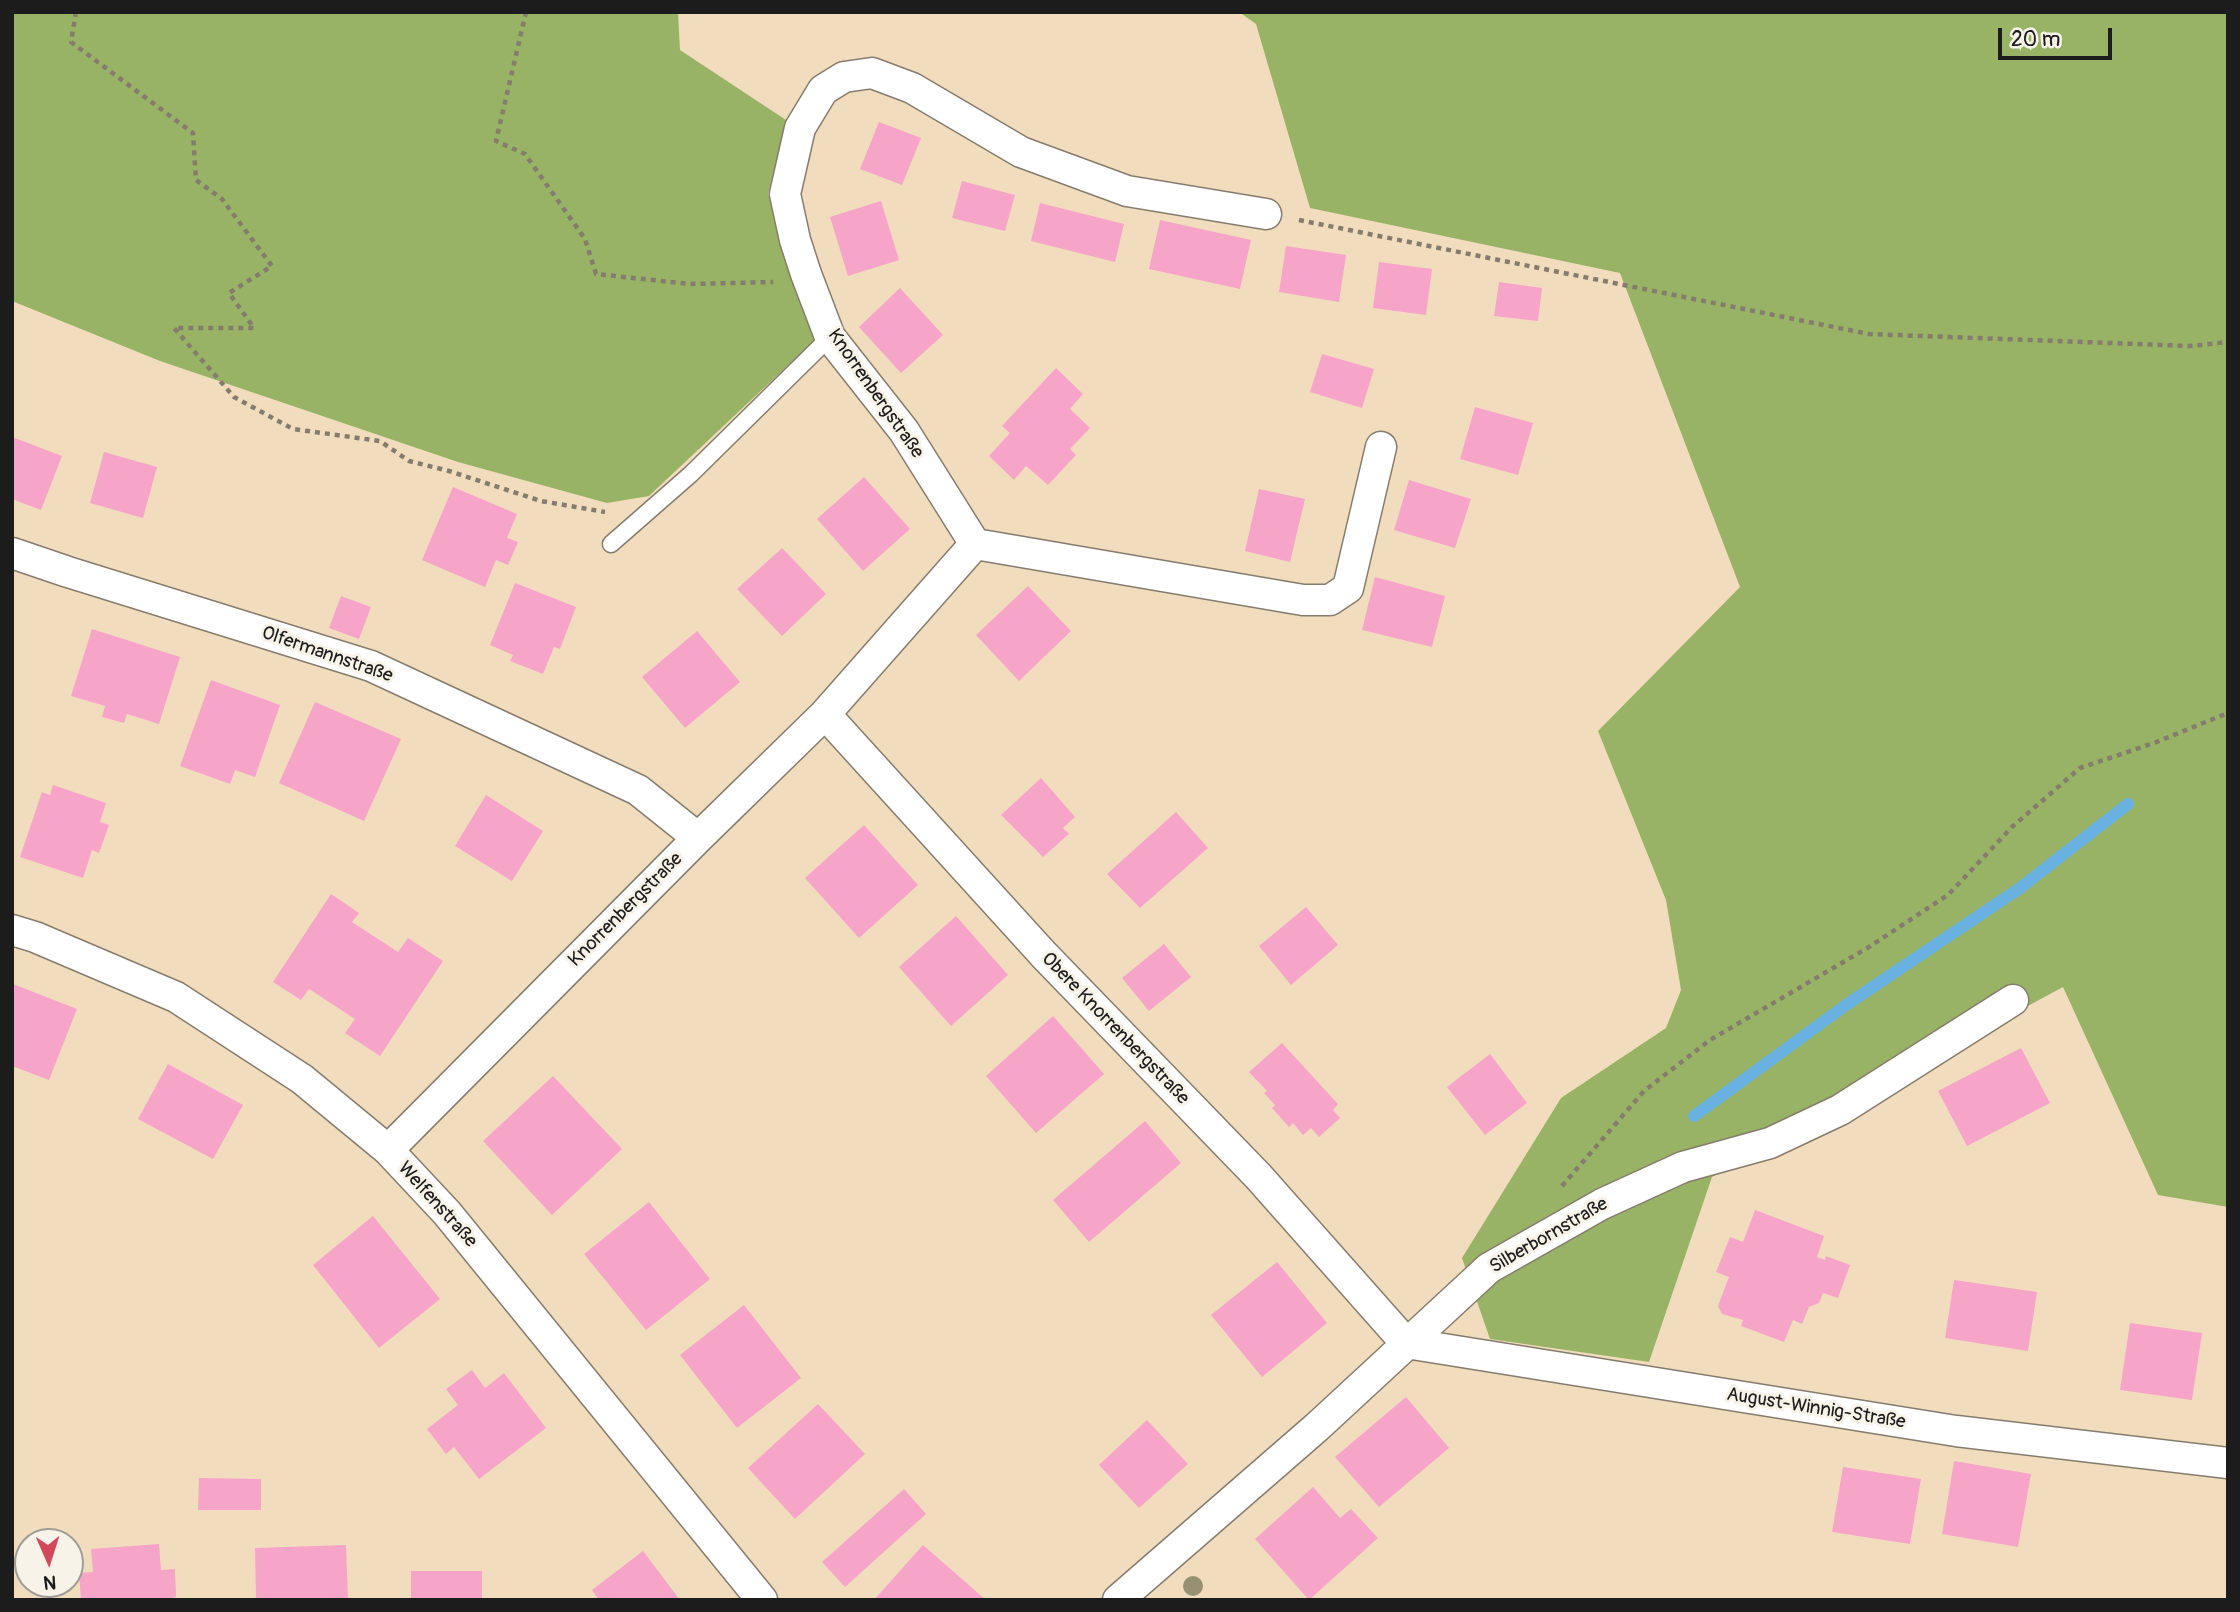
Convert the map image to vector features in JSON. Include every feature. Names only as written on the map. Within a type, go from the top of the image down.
[{"type":"street","name":"Knorrenbergstraße","points":[[388,1150],[825,713],[975,544],[904,431],[830,337],[806,274],[785,194],[800,128],[823,90],[844,77],[872,73],[912,88],[1021,152],[1126,191],[1266,214]]},
{"type":"street","points":[[975,544],[1303,600],[1330,600],[1349,588],[1381,447]]},
{"type":"street","name":"Olfermannstraße","points":[[12,553],[370,666],[638,790],[698,838]]},
{"type":"street","name":"Obere Knorrenbergstraße","points":[[825,713],[1044,955],[1258,1176],[1406,1343]]},
{"type":"street","name":"Welfenstraße","points":[[12,930],[35,937],[176,997],[302,1079],[388,1150],[447,1213],[762,1600]]},
{"type":"street","name":"Silberbornstraße","points":[[1118,1600],[1317,1427],[1489,1268],[1602,1204],[1683,1167],[1770,1143],[1840,1110],[2013,1000]]},
{"type":"street","name":"August-Winnig-Straße","points":[[1406,1343],[1956,1431],[2228,1463]]},
{"type":"lane","points":[[611,544],[691,474],[830,337]]},
{"type":"path","points":[[76,12],[71,42],[193,133],[196,180],[222,199],[272,266],[229,293],[254,328],[174,327],[234,397],[293,429],[380,441],[409,461],[541,500],[605,512],[654,505]]},
{"type":"path","points":[[526,12],[496,141],[525,154],[585,239],[596,274],[690,284],[776,282]]},
{"type":"path","points":[[1266,214],[1869,334],[2190,346],[2228,342]]},
{"type":"path","points":[[1558,1189],[1644,1091],[1710,1040],[1869,947],[1948,895],[2012,827],[2080,768],[2154,743],[2228,713]]},
{"type":"green space","points":[[12,12],[678,12],[680,50],[786,120],[768,194],[815,340],[649,496],[607,503],[458,462],[160,361],[12,301]]},
{"type":"green space","points":[[1239,12],[2228,12],[2228,1207],[2158,1195],[2063,987],[1712,1177],[1649,1362],[1490,1339],[1462,1258],[1561,1098],[1666,1028],[1681,990],[1666,900],[1598,731],[1740,587],[1620,273],[1310,208],[1256,24]]},
{"type":"building","points":[[879,122],[921,138],[902,185],[860,169]]},
{"type":"building","points":[[962,181],[1015,195],[1005,231],[952,218]]},
{"type":"building","points":[[881,201],[899,260],[848,276],[830,217]]},
{"type":"building","points":[[1040,203],[1124,224],[1115,262],[1031,241]]},
{"type":"building","points":[[1160,220],[1251,240],[1240,289],[1149,269]]},
{"type":"building","points":[[1286,246],[1346,255],[1339,302],[1279,292]]},
{"type":"building","points":[[1379,262],[1432,269],[1426,315],[1373,308]]},
{"type":"building","points":[[1499,282],[1542,288],[1538,321],[1494,316]]},
{"type":"building","points":[[900,288],[943,335],[901,373],[859,327]]},
{"type":"building","points":[[1322,354],[1374,369],[1362,408],[1310,392]]},
{"type":"building","points":[[1056,368],[1083,394],[1070,409],[1090,428],[1070,449],[1076,455],[1048,485],[1026,466],[1014,480],[989,456],[1010,433],[1002,426]]},
{"type":"building","points":[[1475,407],[1533,423],[1518,475],[1460,459]]},
{"type":"building","points":[[12,437],[62,456],[41,510],[12,499]]},
{"type":"building","points":[[104,452],[157,467],[143,518],[90,503]]},
{"type":"building","points":[[864,477],[910,529],[863,571],[817,519]]},
{"type":"building","points":[[1409,480],[1471,499],[1455,548],[1394,530]]},
{"type":"building","points":[[453,487],[517,514],[507,538],[518,542],[508,565],[496,560],[485,587],[422,560]]},
{"type":"building","points":[[1259,489],[1305,499],[1290,562],[1245,551]]},
{"type":"building","points":[[782,548],[826,594],[782,636],[737,589]]},
{"type":"building","points":[[1375,577],[1445,596],[1432,647],[1362,630]]},
{"type":"building","points":[[515,583],[576,607],[560,649],[554,647],[543,674],[510,661],[513,655],[490,645]]},
{"type":"building","points":[[1028,586],[1071,631],[1019,681],[976,635]]},
{"type":"building","points":[[341,596],[371,607],[359,639],[329,628]]},
{"type":"building","points":[[92,629],[180,657],[159,724],[127,714],[124,723],[102,717],[105,706],[71,696]]},
{"type":"building","points":[[697,631],[740,682],[685,728],[642,677]]},
{"type":"building","points":[[211,680],[280,705],[255,777],[235,770],[230,784],[180,766]]},
{"type":"building","points":[[315,702],[401,739],[364,821],[279,783]]},
{"type":"building","points":[[1041,778],[1075,817],[1063,828],[1069,834],[1043,857],[1001,815]]},
{"type":"building","points":[[53,785],[106,803],[100,822],[109,825],[99,853],[92,850],[83,878],[20,857],[42,792],[50,795]]},
{"type":"building","points":[[486,795],[543,831],[512,881],[455,846]]},
{"type":"building","points":[[1176,812],[1208,848],[1140,908],[1107,874]]},
{"type":"building","points":[[864,825],[918,885],[859,938],[805,878]]},
{"type":"building","points":[[331,894],[359,913],[352,922],[398,952],[408,938],[443,961],[380,1056],[345,1033],[355,1019],[309,989],[301,1000],[273,982]]},
{"type":"building","points":[[1306,907],[1338,945],[1291,985],[1259,946]]},
{"type":"building","points":[[956,916],[1008,975],[951,1026],[899,967]]},
{"type":"building","points":[[1164,944],[1191,977],[1149,1011],[1122,978]]},
{"type":"building","points":[[13,984],[77,1009],[49,1080],[12,1066]]},
{"type":"building","points":[[1053,1016],[1104,1074],[1036,1133],[986,1076]]},
{"type":"building","points":[[1282,1043],[1338,1104],[1333,1110],[1340,1118],[1319,1137],[1311,1128],[1303,1135],[1293,1123],[1289,1127],[1272,1108],[1275,1105],[1264,1093],[1267,1091],[1249,1072]]},
{"type":"building","points":[[2021,1048],[2050,1103],[1967,1146],[1938,1091]]},
{"type":"building","points":[[1490,1054],[1527,1103],[1485,1135],[1447,1087]]},
{"type":"building","points":[[168,1064],[243,1105],[213,1159],[138,1119]]},
{"type":"building","points":[[553,1076],[622,1149],[552,1215],[483,1141]]},
{"type":"building","points":[[1145,1121],[1181,1163],[1089,1242],[1053,1200]]},
{"type":"building","points":[[649,1202],[710,1279],[646,1330],[584,1254]]},
{"type":"building","points":[[1755,1210],[1824,1236],[1817,1257],[1825,1260],[1826,1256],[1850,1265],[1838,1298],[1823,1293],[1819,1303],[1809,1307],[1802,1324],[1793,1320],[1784,1342],[1741,1326],[1743,1320],[1722,1314],[1718,1306],[1729,1277],[1716,1272],[1730,1237],[1743,1242]]},
{"type":"building","points":[[373,1216],[440,1299],[379,1348],[313,1265]]},
{"type":"building","points":[[1277,1262],[1327,1323],[1262,1377],[1211,1315]]},
{"type":"building","points":[[1954,1280],[2037,1292],[2028,1351],[1945,1338]]},
{"type":"building","points":[[744,1305],[801,1378],[737,1428],[680,1355]]},
{"type":"building","points":[[2130,1323],[2202,1333],[2192,1400],[2120,1390]]},
{"type":"building","points":[[472,1370],[485,1388],[504,1373],[546,1428],[479,1479],[454,1447],[446,1454],[427,1429],[458,1405],[446,1389]]},
{"type":"building","points":[[1406,1397],[1449,1448],[1379,1507],[1335,1457]]},
{"type":"building","points":[[818,1404],[865,1454],[795,1519],[748,1468]]},
{"type":"building","points":[[1147,1420],[1188,1464],[1139,1508],[1099,1465]]},
{"type":"building","points":[[1954,1461],[2031,1474],[2018,1547],[1942,1534]]},
{"type":"building","points":[[1843,1467],[1921,1479],[1910,1544],[1832,1532]]},
{"type":"building","points":[[199,1478],[261,1479],[261,1510],[198,1510]]},
{"type":"building","points":[[1313,1487],[1340,1518],[1351,1509],[1378,1538],[1309,1600],[1255,1539]]},
{"type":"building","points":[[904,1489],[926,1514],[845,1587],[822,1562]]},
{"type":"building","points":[[159,1544],[161,1570],[175,1569],[176,1597],[163,1600],[81,1600],[84,1598],[84,1573],[93,1572],[91,1549]]},
{"type":"building","points":[[346,1545],[348,1600],[256,1600],[255,1548]]},
{"type":"building","points":[[923,1545],[986,1600],[874,1600]]},
{"type":"building","points":[[643,1551],[680,1600],[599,1600],[592,1590]]},
{"type":"building","points":[[411,1571],[482,1571],[482,1600],[411,1600]]},
{"type":"waterway","points":[[1694,1116],[1846,1005],[2020,888],[2128,804]]}]
